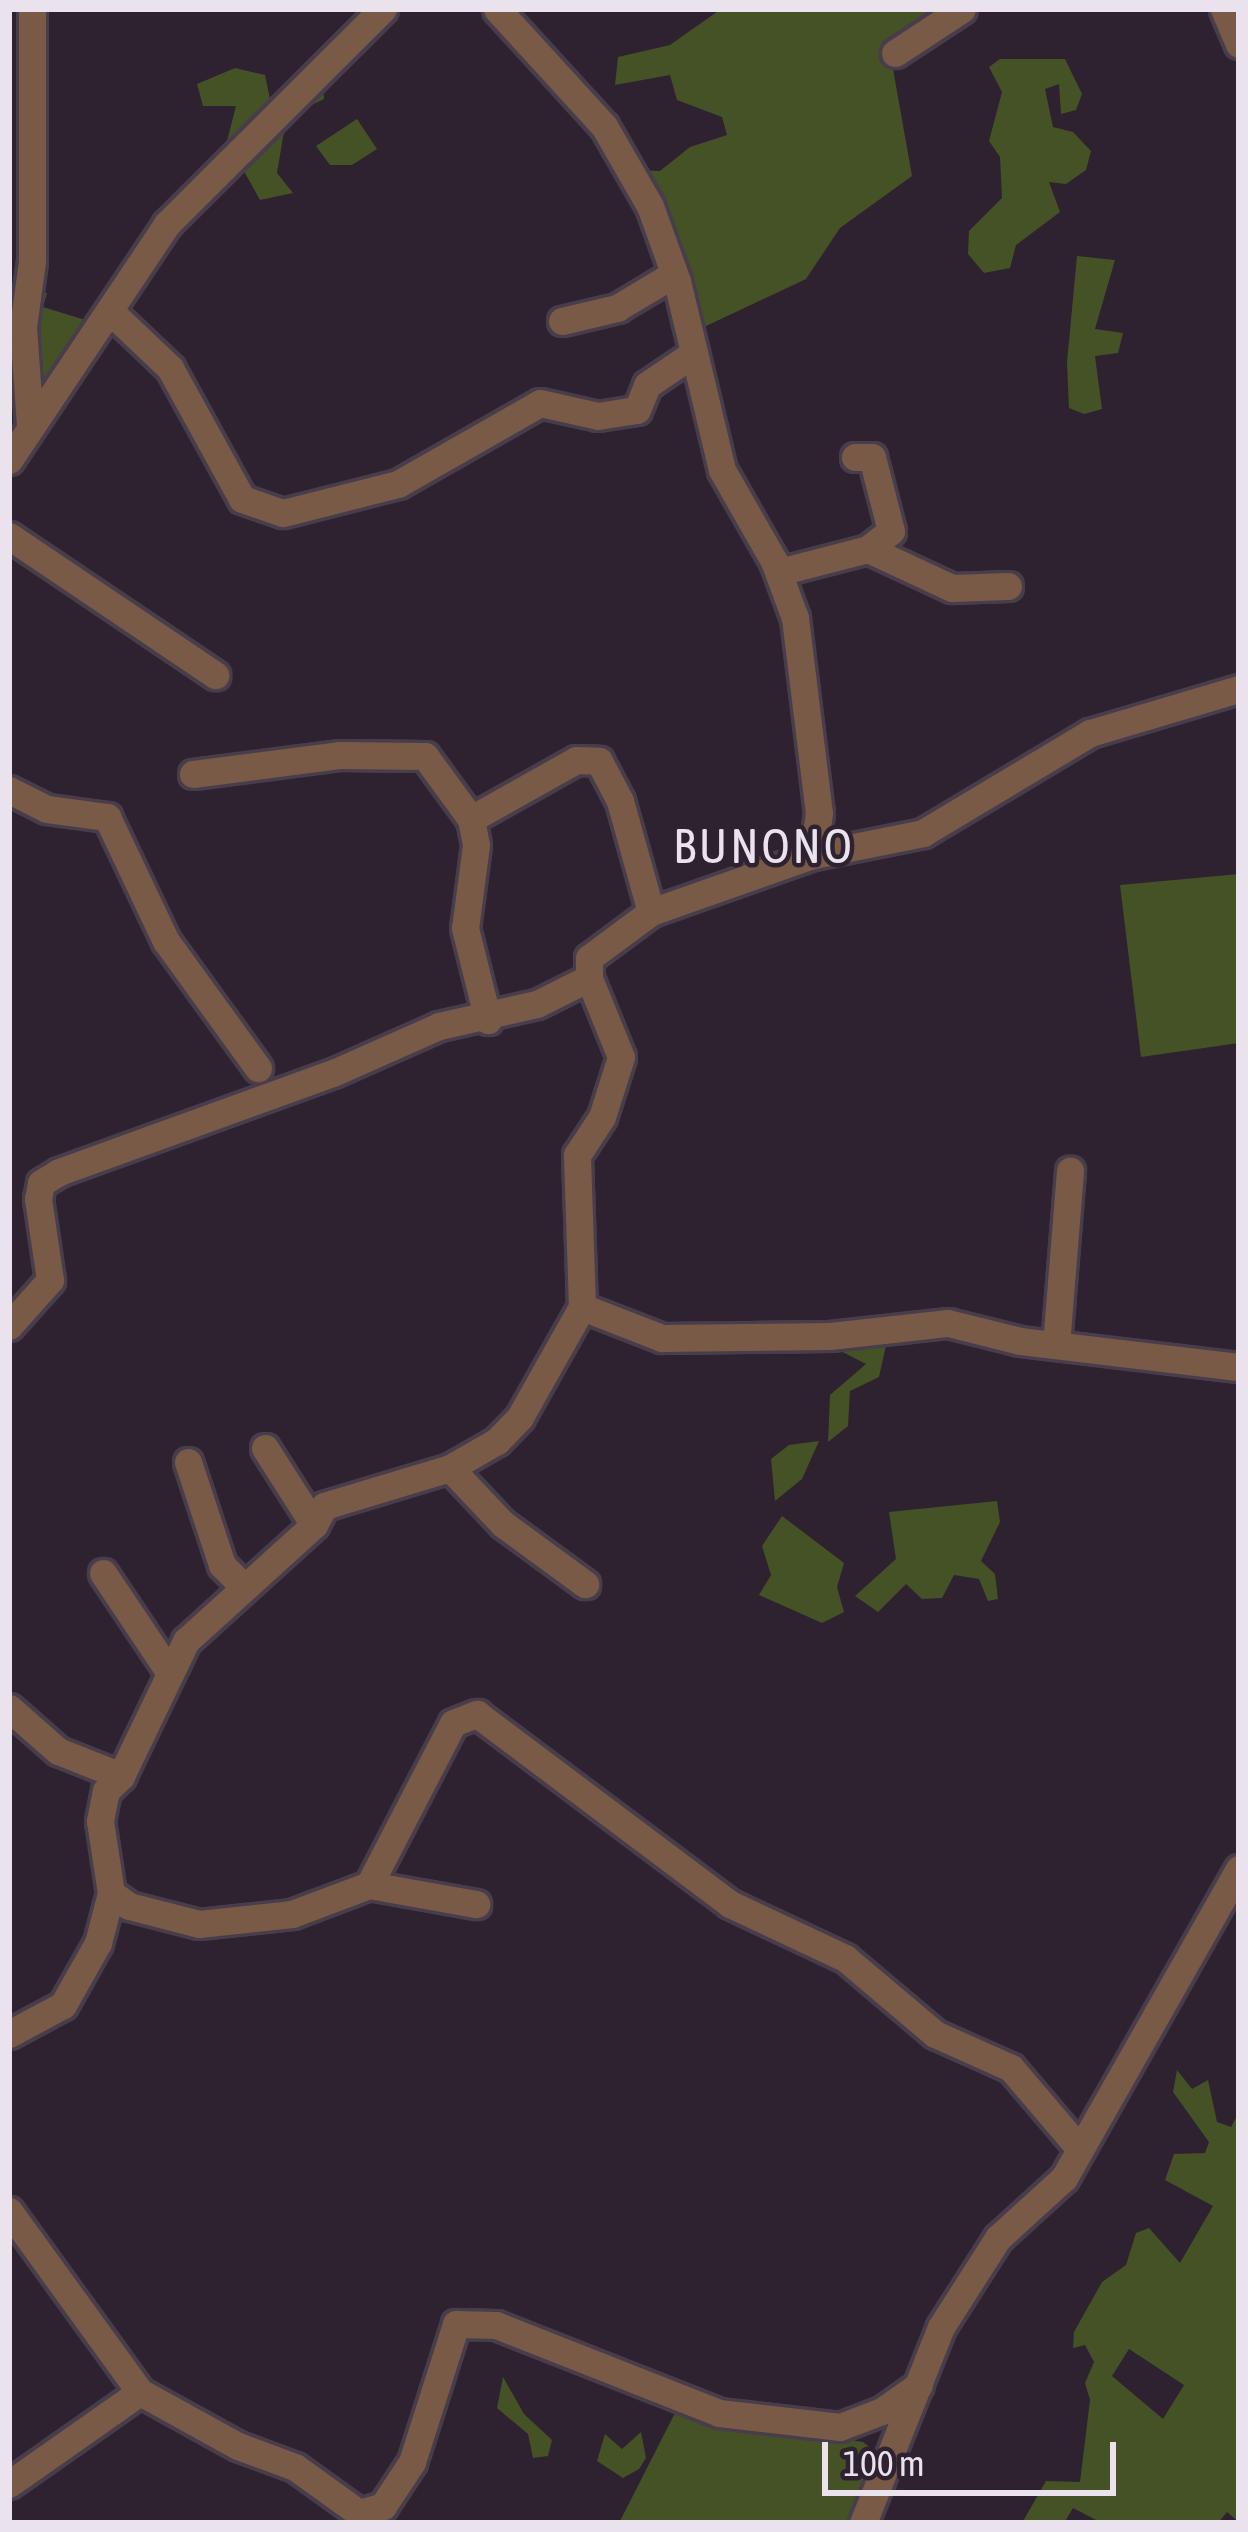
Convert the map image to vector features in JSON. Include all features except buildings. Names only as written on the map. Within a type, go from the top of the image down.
[{"type":"street","points":[[30,425],[23,327],[32,261],[32,9]]},
{"type":"street","points":[[9,460],[167,224],[383,9]]},
{"type":"street","points":[[497,9],[617,145],[674,274],[722,470],[779,572],[807,686],[819,813],[813,855]]},
{"type":"street","points":[[895,53],[962,9]]},
{"type":"street","points":[[1224,9],[1239,44]]},
{"type":"street","points":[[562,321],[629,302],[674,274]]},
{"type":"street","points":[[110,311],[170,368],[242,499],[283,513],[398,484],[540,403],[598,416],[637,410],[649,383],[694,353]]},
{"type":"street","points":[[779,572],[868,549],[894,524],[872,457],[855,457]]},
{"type":"street","points":[[9,536],[214,675]]},
{"type":"street","points":[[868,549],[952,588],[1008,586]]},
{"type":"street","points":[[9,2034],[51,2013],[78,1986],[110,1893],[100,1821],[106,1792],[121,1776],[186,1641],[314,1525],[324,1506],[450,1468],[520,1417],[582,1307],[577,1155],[602,1117],[621,1057],[589,978],[589,958],[651,912],[813,855],[923,833],[1090,733],[1239,689]]},
{"type":"street","points":[[193,774],[339,754],[424,756],[471,819],[476,845],[465,928],[488,1020]]},
{"type":"street","points":[[471,819],[576,760],[599,760],[620,801],[651,912]]},
{"type":"street","points":[[9,790],[47,809],[106,817],[166,941],[258,1067]]},
{"type":"street","points":[[9,1326],[50,1280],[41,1183],[439,1026],[488,1020],[589,978]]},
{"type":"street","points":[[1056,1345],[1070,1171]]},
{"type":"street","points":[[582,1307],[662,1338],[844,1335],[948,1324],[1056,1345],[1239,1367]]},
{"type":"street","points":[[265,1448],[314,1525]]},
{"type":"street","points":[[188,1462],[222,1565],[243,1586]]},
{"type":"street","points":[[450,1468],[503,1524],[585,1584]]},
{"type":"street","points":[[103,1573],[170,1673]]},
{"type":"street","points":[[9,1708],[58,1751],[121,1776]]},
{"type":"street","points":[[368,1885],[453,1723],[477,1714],[730,1904],[845,1958],[935,2034],[1011,2068],[1079,2148]]},
{"type":"street","points":[[863,2523],[940,2331],[998,2238],[1050,2194],[1177,1990],[1239,1870]]},
{"type":"street","points":[[110,1893],[151,1914],[237,1923],[327,1905],[368,1885],[476,1904]]},
{"type":"street","points":[[9,2211],[140,2392],[238,2446],[295,2467],[359,2513],[383,2506],[412,2462],[456,2324],[496,2325],[719,2413],[840,2426],[892,2457]]},
{"type":"street","points":[[840,2426],[919,2386]]},
{"type":"street","points":[[9,2484],[140,2392]]},
{"type":"green space","points":[[721,9],[978,9],[890,52],[912,176],[840,228],[806,279],[689,334],[632,170],[660,171],[690,147],[727,135],[722,117],[677,100],[670,75],[615,85],[618,57],[670,45]]},
{"type":"green space","points":[[1000,59],[1065,59],[1082,94],[1076,110],[1061,114],[1059,84],[1045,89],[1053,127],[1073,132],[1091,151],[1086,170],[1066,184],[1049,182],[1060,212],[1016,245],[1010,268],[984,273],[968,254],[969,231],[1002,198],[1000,157],[989,141],[1002,92],[989,67]]},
{"type":"green space","points":[[235,68],[265,75],[271,104],[294,77],[323,83],[324,99],[289,116],[283,137],[277,173],[293,193],[260,200],[227,141],[236,106],[203,106],[197,84]]},
{"type":"green space","points":[[357,119],[377,149],[352,165],[330,165],[316,146]]},
{"type":"green space","points":[[1077,256],[1115,260],[1095,329],[1123,333],[1118,353],[1095,356],[1102,409],[1084,414],[1069,408],[1067,362]]},
{"type":"green space","points":[[29,289],[47,293],[43,307],[95,323],[38,403]]},
{"type":"green space","points":[[1239,874],[1239,1043],[1141,1057],[1120,885]]},
{"type":"green space","points":[[887,1341],[879,1377],[850,1391],[848,1426],[828,1442],[830,1395],[866,1364],[827,1344]]},
{"type":"green space","points":[[819,1441],[802,1479],[775,1501],[771,1459],[789,1445]]},
{"type":"green space","points":[[997,1501],[1000,1522],[981,1561],[995,1574],[998,1599],[988,1601],[979,1579],[954,1575],[942,1598],[922,1599],[906,1584],[878,1612],[855,1596],[896,1559],[889,1512]]},
{"type":"green space","points":[[782,1516],[844,1563],[837,1587],[844,1612],[822,1623],[759,1595],[771,1575],[762,1546]]},
{"type":"green space","points":[[1177,2070],[1192,2089],[1208,2080],[1217,2122],[1231,2127],[1239,2112],[1239,2522],[1227,2512],[1218,2523],[1102,2523],[1073,2508],[1064,2523],[1022,2523],[1046,2481],[1080,2482],[1090,2400],[1085,2383],[1094,2362],[1085,2345],[1073,2348],[1074,2332],[1102,2282],[1126,2265],[1136,2233],[1149,2228],[1180,2263],[1213,2206],[1165,2180],[1174,2154],[1205,2153],[1209,2142],[1173,2092]],"holes":[[[1129,2349],[1184,2385],[1163,2419],[1112,2376]]]},
{"type":"green space","points":[[503,2377],[524,2414],[552,2440],[548,2456],[533,2458],[528,2434],[497,2408]]},
{"type":"green space","points":[[675,2413],[863,2442],[882,2457],[852,2523],[619,2523]]},
{"type":"green space","points":[[641,2432],[646,2458],[639,2469],[623,2478],[597,2461],[605,2434],[622,2449]]},
{"type":"district","name":"BUNONO","points":[[764,846]]}]
